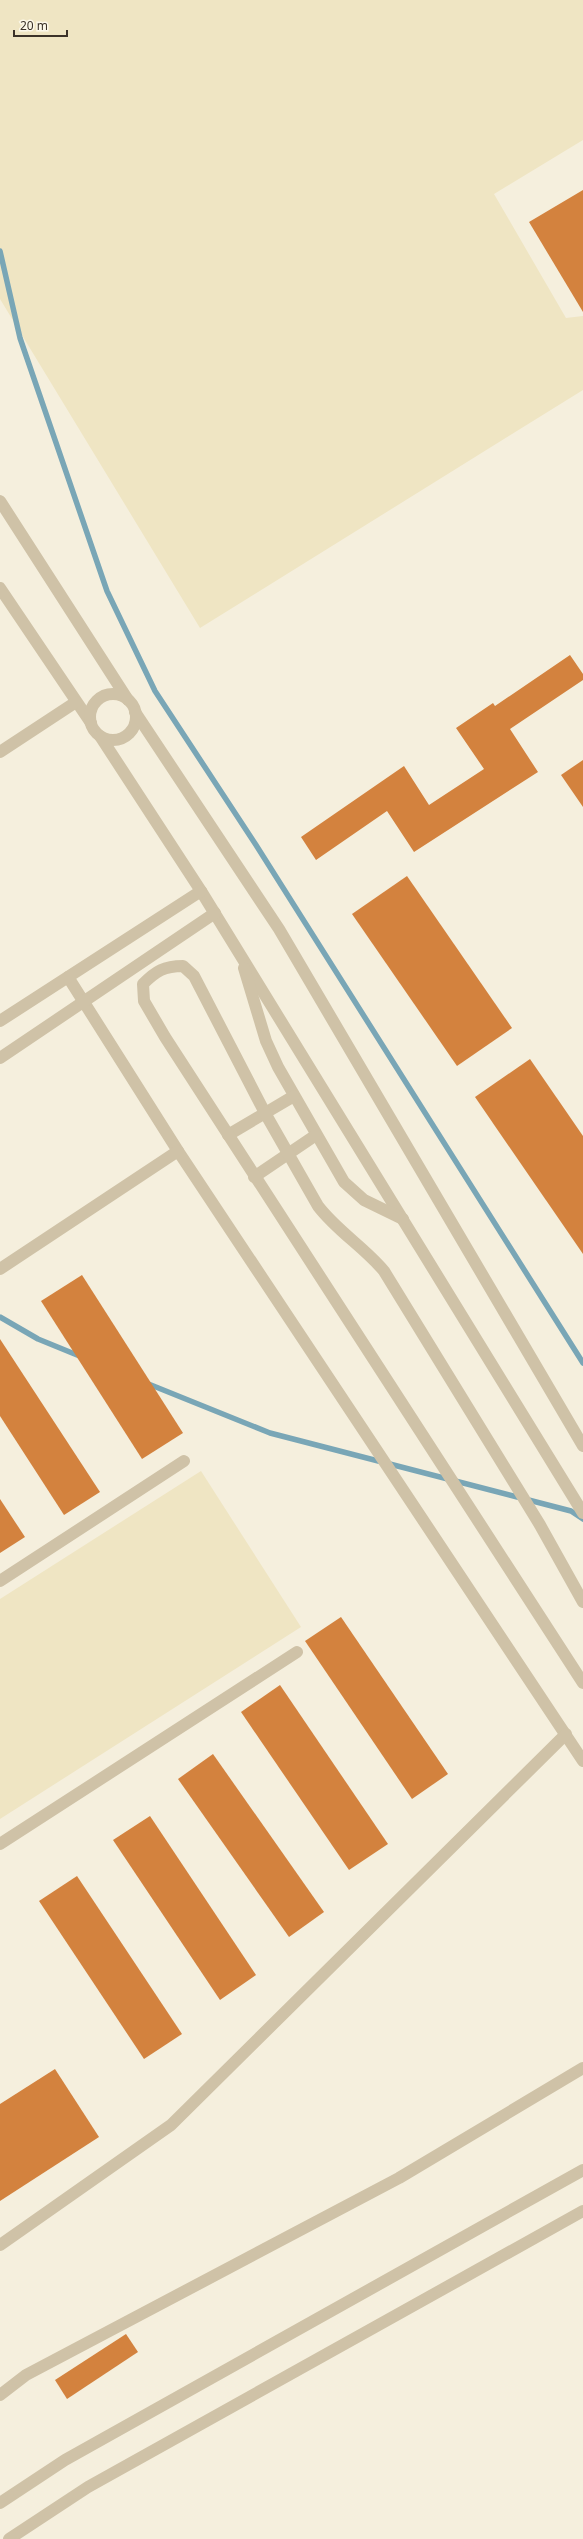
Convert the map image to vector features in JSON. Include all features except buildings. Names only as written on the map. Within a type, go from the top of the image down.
[{"type":"street","points":[[0,501],[135,712],[278,929],[583,1446]]},
{"type":"street","points":[[0,588],[100,736],[215,913],[583,1513]]},
{"type":"street","points":[[91,723],[92,709],[101,698],[115,694],[128,700]]},
{"type":"street","points":[[0,752],[76,702]]},
{"type":"street","points":[[100,736],[114,740],[128,734],[136,721],[135,712]]},
{"type":"street","points":[[0,1021],[201,891]]},
{"type":"street","points":[[0,1058],[215,913]]},
{"type":"street","points":[[239,952],[266,1041],[294,1096],[344,1182],[364,1200],[402,1219]]},
{"type":"street","points":[[583,1602],[540,1525],[384,1270],[369,1253],[327,1218],[318,1206],[265,1113],[194,976],[183,966],[167,966],[154,973],[144,984],[144,1000],[254,1177],[583,1684]]},
{"type":"street","points":[[68,977],[178,1151],[583,1761]]},
{"type":"street","points":[[228,1135],[294,1096]]},
{"type":"street","points":[[254,1177],[316,1135]]},
{"type":"street","points":[[0,1269],[178,1151]]},
{"type":"street","points":[[0,1581],[184,1461]]},
{"type":"street","points":[[0,1844],[297,1652]]},
{"type":"street","points":[[0,2245],[171,2125],[566,1734]]},
{"type":"street","points":[[0,2395],[26,2375],[441,2154],[583,2068]]},
{"type":"street","points":[[0,2504],[65,2460],[583,2170]]},
{"type":"street","points":[[9,2539],[88,2487],[583,2211]]},
{"type":"shaded area","points":[[0,0],[583,0],[583,140],[494,194],[566,318],[583,316],[583,390],[200,628],[0,299]]},
{"type":"shaded area","points":[[201,1471],[301,1627],[0,1819],[0,1599]]},
{"type":"waterway","points":[[0,251],[20,338],[107,591],[155,691],[256,845],[583,1363]]},
{"type":"waterway","points":[[0,1317],[38,1339],[82,1357]]},
{"type":"waterway","points":[[146,1383],[270,1433],[571,1511],[583,1519]]}]
